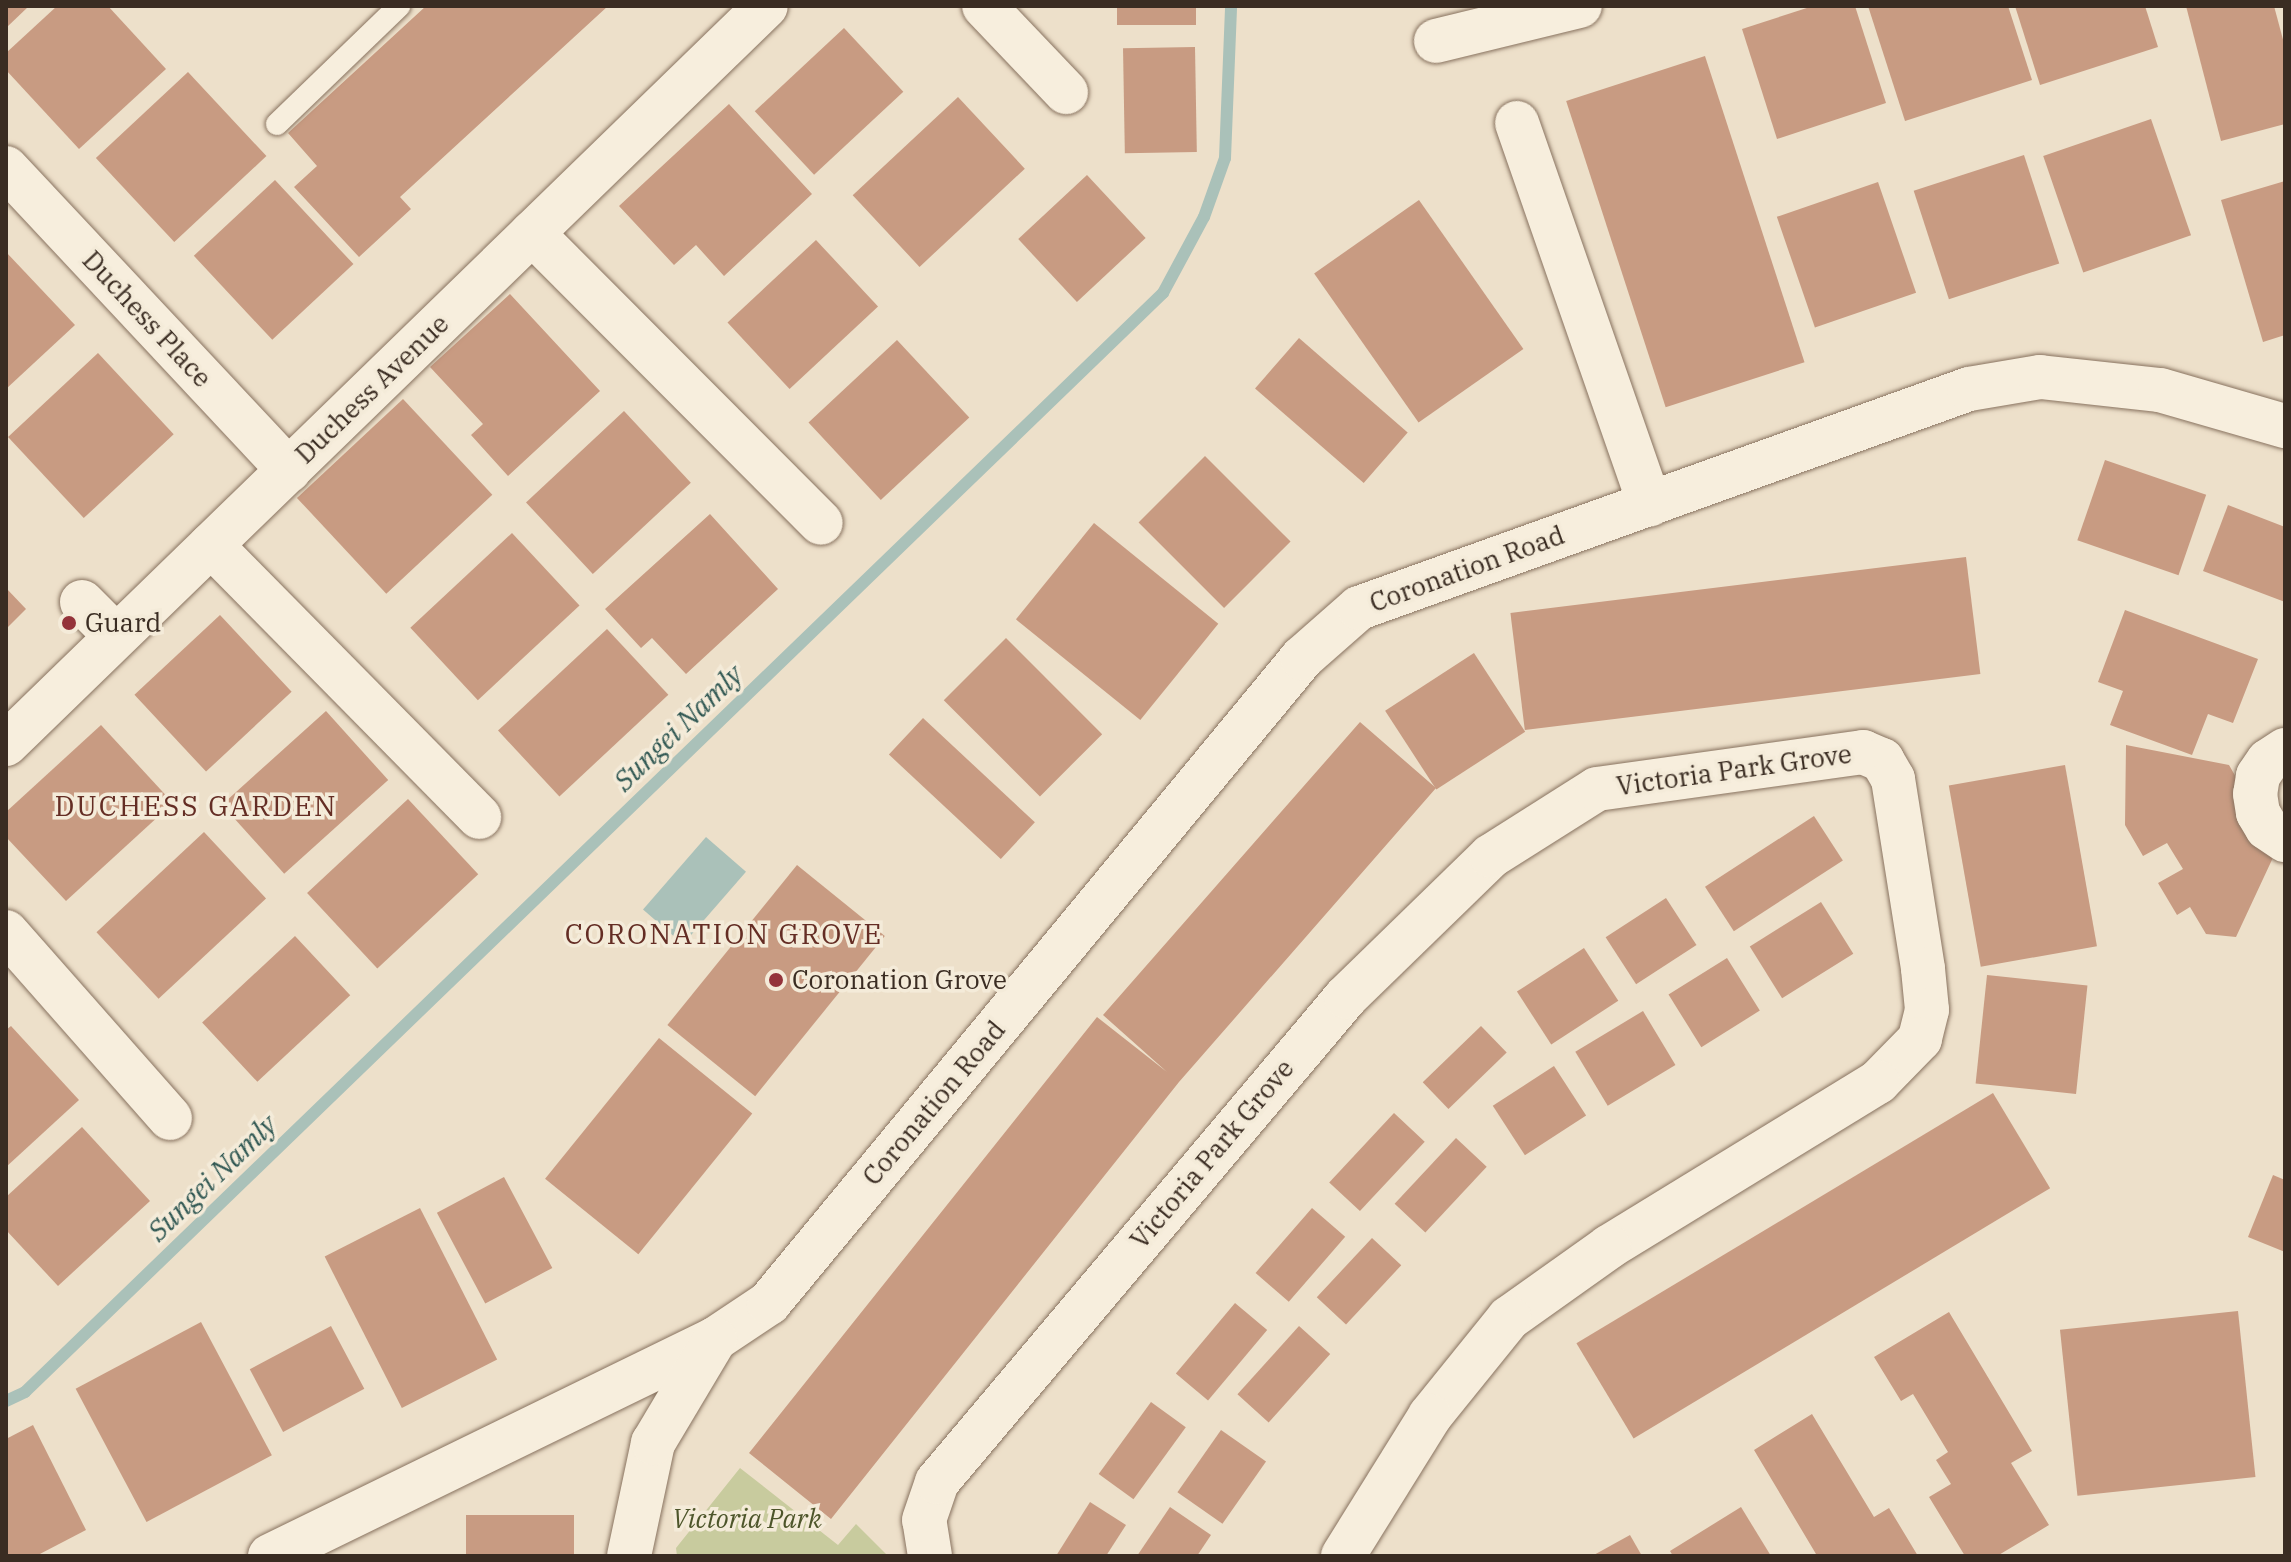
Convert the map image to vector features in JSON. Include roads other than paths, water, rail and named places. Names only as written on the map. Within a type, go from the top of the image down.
[{"type":"street","name":"Duchess Avenue","points":[[6,744],[766,6]]},
{"type":"street","points":[[984,6],[1066,92]]},
{"type":"street","points":[[1436,41],[1580,6]]},
{"type":"street","points":[[1517,123],[1650,504]]},
{"type":"street","name":"Duchess Place","points":[[6,168],[289,470]]},
{"type":"street","points":[[532,233],[821,523]]},
{"type":"street","name":"Coronation Road","points":[[270,1556],[715,1339],[769,1303],[1314,648],[1359,608],[1969,389],[2040,377],[2160,390],[2285,426]]},
{"type":"street","points":[[211,545],[479,817]]},
{"type":"street","points":[[82,602],[116,636]]},
{"type":"street","points":[[2285,750],[2268,761],[2258,776],[2255,794],[2258,813],[2267,828],[2285,840]]},
{"type":"street","name":"Victoria Park Grove","points":[[930,1556],[924,1520],[937,1482],[1346,997],[1491,856],[1597,789],[1863,752],[1882,760],[1893,779],[1923,969],[1927,1010],[1920,1039],[1878,1082],[1609,1247],[1509,1318],[1430,1416],[1343,1556]]},
{"type":"street","points":[[6,932],[170,1118]]},
{"type":"street","points":[[629,1556],[653,1443],[715,1339]]},
{"type":"lane","points":[[277,124],[399,6]]},
{"type":"water","points":[[706,837],[746,872],[683,944],[643,909]]},
{"type":"waterway","name":"Sungei Namly","points":[[6,1401],[25,1392],[1163,293],[1204,217],[1225,158],[1231,6]]},
{"type":"place","name":"Guard","points":[[69,623]]},
{"type":"place","name":"Coronation Grove","points":[[776,980]]},
{"type":"district","name":"DUCHESS GARDEN","points":[[196,806]]},
{"type":"district","name":"CORONATION GROVE","points":[[724,934]]},
{"type":"park label","name":"Victoria Park","points":[[747,1519]]}]
